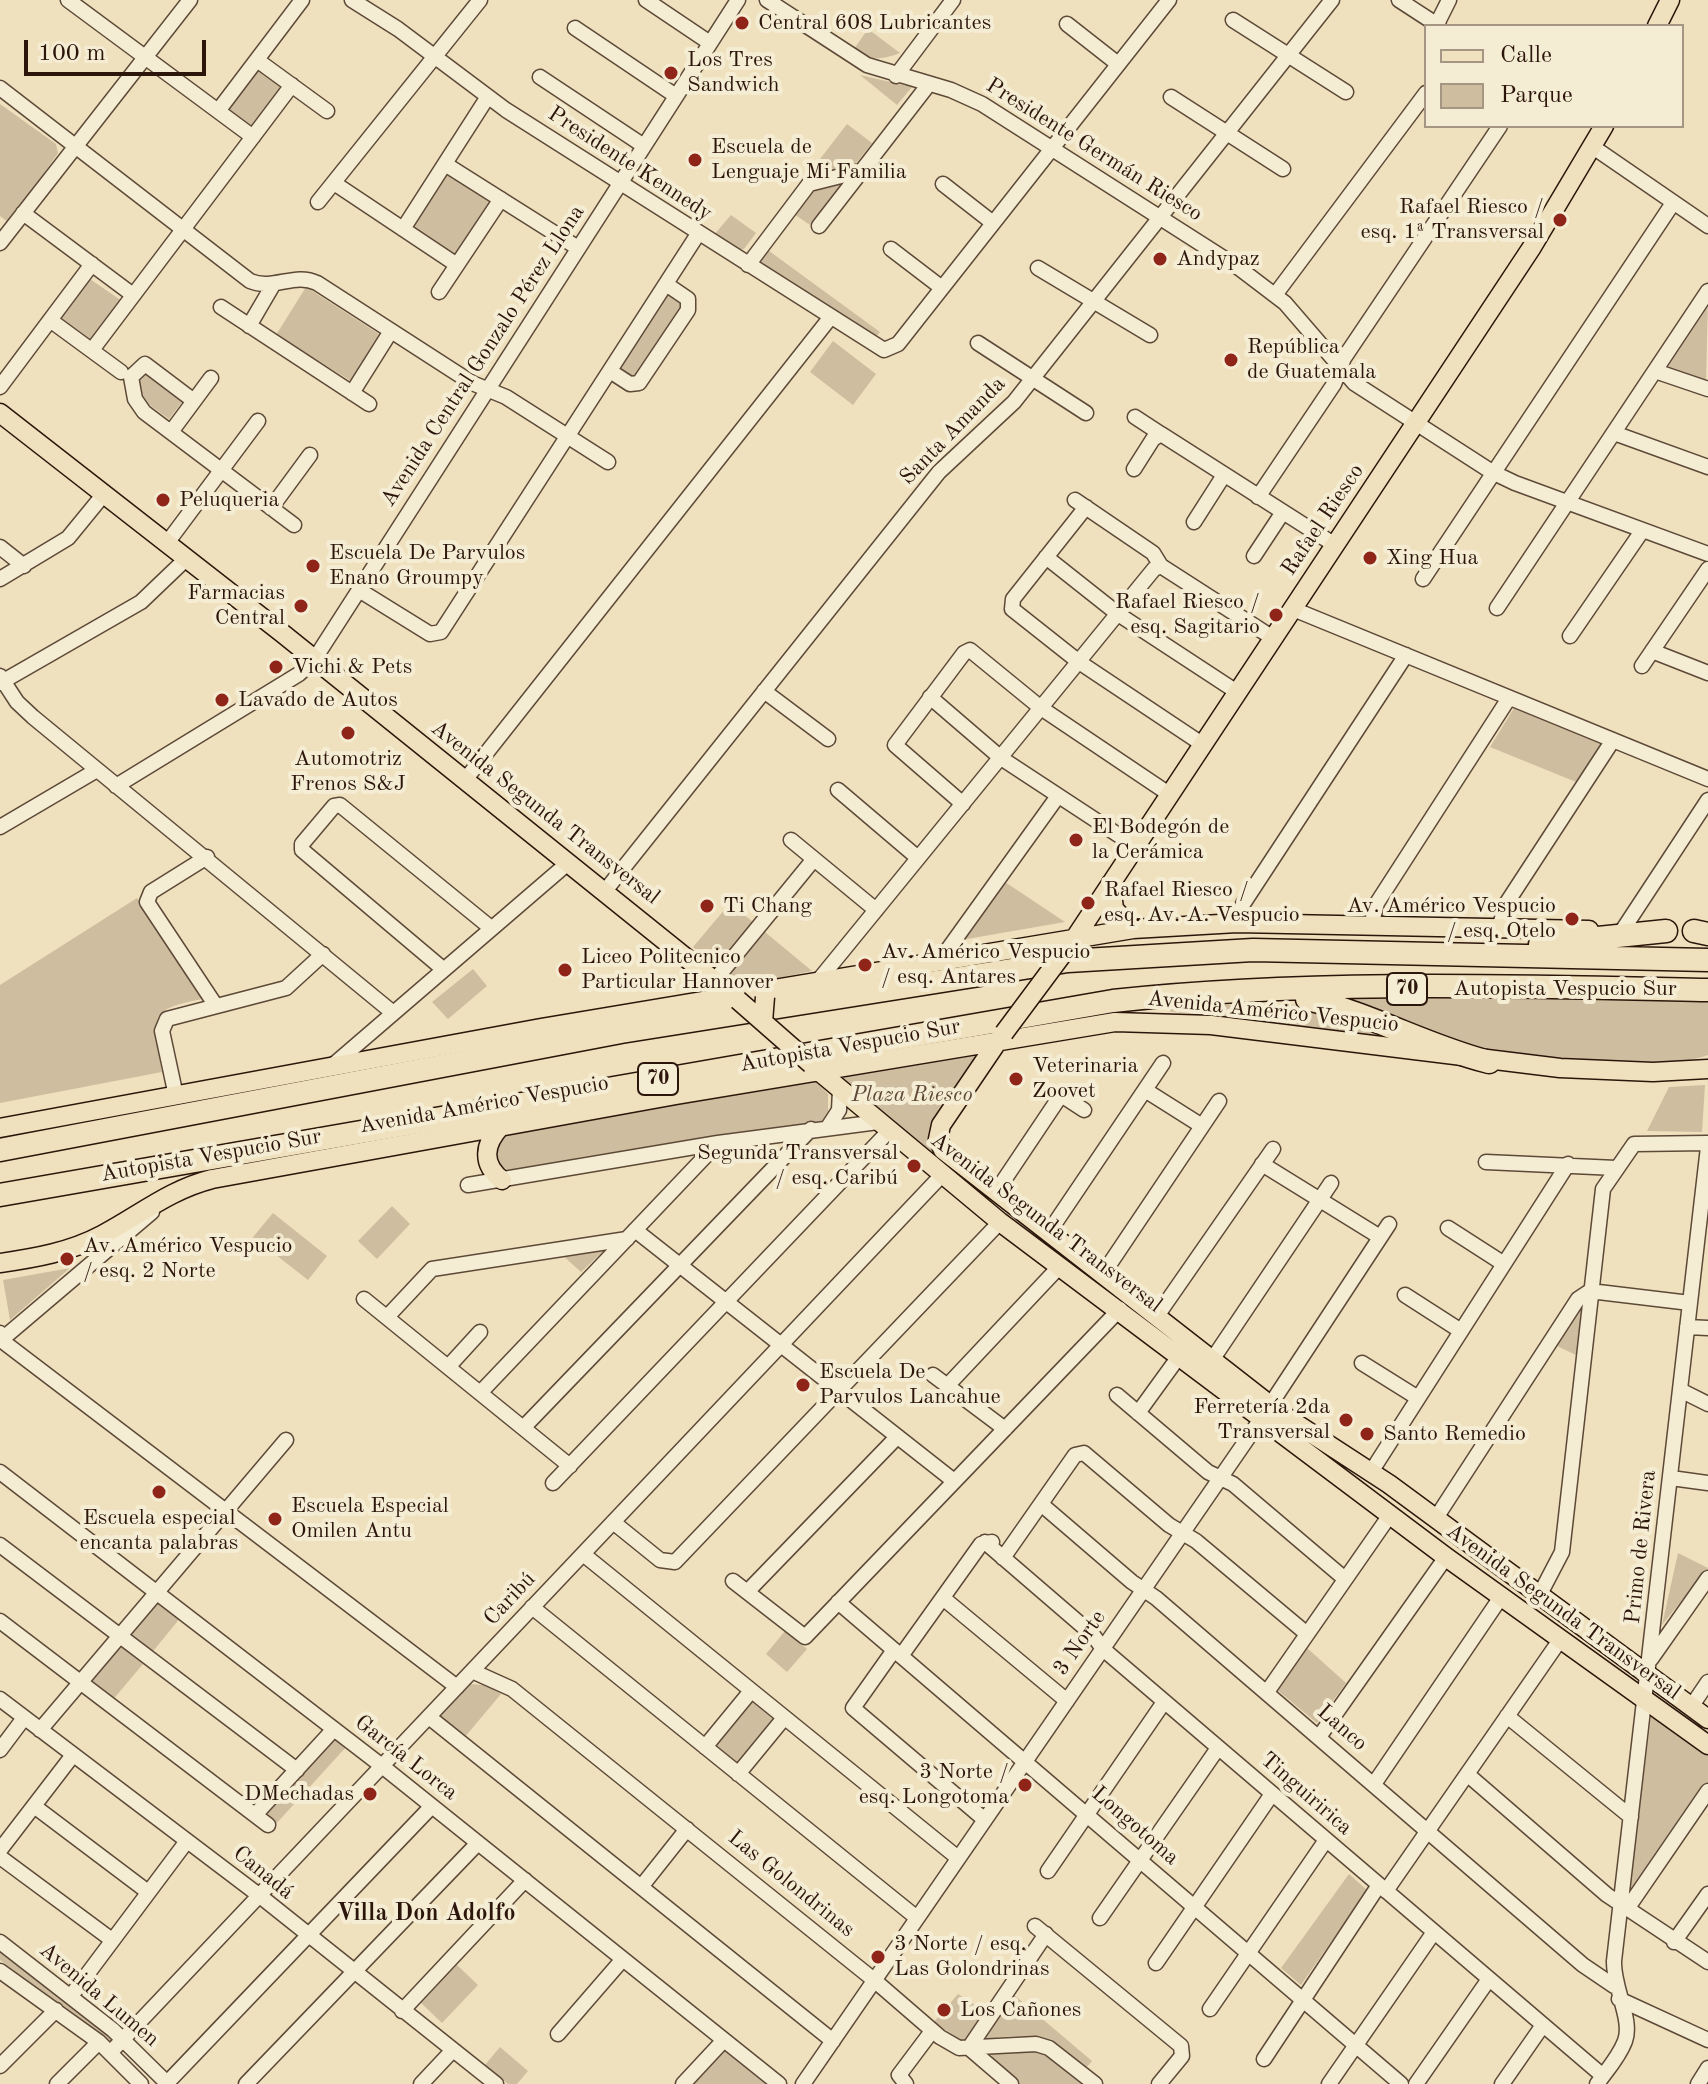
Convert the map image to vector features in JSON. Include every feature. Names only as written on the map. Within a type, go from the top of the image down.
[{"type":"highway","points":[[1438,955],[1666,931]]},
{"type":"highway","name":"Autopista Vespucio Sur","points":[[0,1150],[621,1032],[1021,967],[1214,950],[1708,960]]},
{"type":"highway","name":"Autopista Vespucio Sur","points":[[0,1195],[1113,1001],[1247,991],[1567,987],[1708,990]]},
{"type":"highway","points":[[1247,991],[1345,1008],[1434,1045],[1489,1062]]},
{"type":"main road","points":[[1658,24],[1670,0]]},
{"type":"main road","name":"Rafael Riesco","points":[[1070,944],[1532,247],[1593,147],[1601,128]]},
{"type":"main road","name":"Avenida Segunda Transversal","points":[[0,413],[187,558],[693,962],[941,1176],[1000,1222],[1180,1355],[1266,1412],[1371,1472],[1539,1596],[1649,1668],[1708,1719]]},
{"type":"main road","points":[[1111,883],[1114,909],[1133,929]]},
{"type":"main road","points":[[0,1128],[686,1003],[767,993],[941,959],[1070,944],[1133,929],[1237,923],[1703,932]]},
{"type":"main road","name":"Avenida Segunda Transversal","points":[[1070,944],[941,1125],[938,1134],[943,1150],[1212,1360],[1266,1412],[1390,1515],[1708,1745]]},
{"type":"main road","points":[[1037,949],[1048,974]]},
{"type":"main road","points":[[686,1003],[693,982],[693,962]]},
{"type":"main road","points":[[763,1022],[767,993]]},
{"type":"main road","name":"Avenida Américo Vespucio","points":[[0,1263],[52,1254],[88,1242],[179,1189],[230,1175],[815,1068],[1106,1023],[1162,1021],[1489,1062],[1604,1071],[1708,1069]]},
{"type":"main road","points":[[501,1126],[488,1143],[486,1156],[491,1169],[502,1180]]},
{"type":"street","points":[[68,0],[253,137]]},
{"type":"street","points":[[0,243],[190,0]]},
{"type":"street","points":[[218,111],[302,0]]},
{"type":"street","name":"Presidente Kennedy","points":[[352,0],[435,56],[487,98],[875,348],[891,349],[942,288]]},
{"type":"street","points":[[318,202],[480,0]]},
{"type":"street","points":[[646,0],[710,43]]},
{"type":"street","name":"Avenida Central Gonzalo Pérez Llona","points":[[116,786],[299,674],[314,660],[738,0]]},
{"type":"street","name":"Presidente Germán Riesco","points":[[767,0],[856,59],[896,76],[929,84],[982,104],[1161,217],[1275,295],[1354,383],[1492,472],[1569,504],[1708,554]]},
{"type":"street","points":[[896,76],[953,0]]},
{"type":"street","points":[[891,249],[942,288],[1169,0]]},
{"type":"street","name":"Santa Amanda","points":[[605,891],[939,472],[998,420],[1033,378],[1332,0]]},
{"type":"street","points":[[1399,0],[1436,24]]},
{"type":"street","points":[[1438,24],[1449,0]]},
{"type":"street","points":[[1233,20],[1346,92]]},
{"type":"street","points":[[1067,24],[1118,64]]},
{"type":"street","points":[[575,28],[676,96]]},
{"type":"street","points":[[257,60],[327,111]]},
{"type":"street","points":[[540,77],[644,146]]},
{"type":"street","points":[[819,226],[929,84]]},
{"type":"street","points":[[92,350],[292,85]]},
{"type":"street","points":[[0,88],[250,281],[273,285],[298,278],[311,280],[608,462]]},
{"type":"street","points":[[1275,295],[1424,96]]},
{"type":"street","points":[[1171,97],[1283,169]]},
{"type":"street","points":[[403,229],[487,98]]},
{"type":"street","points":[[1258,497],[1499,128]]},
{"type":"street","points":[[1593,147],[1707,224]]},
{"type":"street","points":[[445,164],[578,248]]},
{"type":"street","points":[[748,265],[809,184],[862,171]]},
{"type":"street","points":[[334,183],[457,265]]},
{"type":"street","points":[[943,184],[993,223]]},
{"type":"street","points":[[439,292],[501,199]]},
{"type":"street","points":[[1423,579],[1673,203]]},
{"type":"street","points":[[23,213],[133,295]]},
{"type":"street","points":[[359,590],[430,634],[439,634],[698,234]]},
{"type":"street","points":[[0,387],[92,264]]},
{"type":"street","points":[[1038,268],[1150,335]]},
{"type":"street","points":[[610,371],[630,384],[639,383],[688,310],[688,299],[666,284]]},
{"type":"street","points":[[249,326],[273,285]]},
{"type":"street","points":[[1497,608],[1708,291]]},
{"type":"street","points":[[221,307],[369,404]]},
{"type":"street","points":[[465,780],[830,318]]},
{"type":"street","points":[[50,320],[121,372]]},
{"type":"street","points":[[352,393],[391,331]]},
{"type":"street","points":[[978,343],[1086,413]]},
{"type":"street","points":[[194,401],[147,365],[141,365],[131,377],[138,406],[294,525]]},
{"type":"street","points":[[1655,371],[1708,389]]},
{"type":"street","points":[[171,432],[211,378]]},
{"type":"street","points":[[1135,417],[1335,545]]},
{"type":"street","points":[[167,543],[258,421]]},
{"type":"street","points":[[1614,433],[1708,467]]},
{"type":"street","points":[[1134,469],[1153,439],[1161,434]]},
{"type":"street","points":[[271,508],[310,455]]},
{"type":"street","points":[[1194,522],[1224,475]]},
{"type":"street","points":[[0,579],[68,538],[104,494]]},
{"type":"street","points":[[1202,744],[1079,662],[1011,606],[1080,504],[1153,553],[1161,566],[1273,638]]},
{"type":"street","points":[[1254,556],[1283,512]]},
{"type":"street","points":[[1570,636],[1642,531]]},
{"type":"street","points":[[0,547],[24,566]]},
{"type":"street","points":[[1046,557],[1118,614],[1237,692]]},
{"type":"street","points":[[187,558],[141,602],[1,680],[24,709],[392,1012]]},
{"type":"street","points":[[818,981],[1154,569],[1161,566]]},
{"type":"street","points":[[1642,666],[1708,569]]},
{"type":"street","points":[[1293,609],[1708,779]]},
{"type":"street","points":[[963,804],[895,745],[964,653],[970,650],[1041,708],[1169,794]]},
{"type":"street","points":[[1652,651],[1708,673]]},
{"type":"street","points":[[1237,923],[1243,904],[1406,655]]},
{"type":"street","points":[[764,691],[828,739]]},
{"type":"street","points":[[930,697],[1001,758],[1135,846]]},
{"type":"street","points":[[1371,926],[1377,903],[1509,698]]},
{"type":"street","points":[[1499,929],[1506,904],[1613,740]]},
{"type":"street","points":[[0,827],[97,770]]},
{"type":"street","points":[[838,790],[918,858]]},
{"type":"street","points":[[941,959],[1058,796]]},
{"type":"street","points":[[1622,931],[1708,800]]},
{"type":"street","points":[[443,969],[302,850],[302,844],[335,805],[340,805],[491,928]]},
{"type":"street","points":[[791,840],[876,910]]},
{"type":"street","points":[[207,857],[151,892],[147,902],[216,1006]]},
{"type":"street","points":[[715,980],[814,859]]},
{"type":"street","points":[[330,1067],[568,863]]},
{"type":"street","points":[[176,1096],[162,1026],[171,1016],[291,986],[323,954]]},
{"type":"street","points":[[1049,1232],[1163,1063]]},
{"type":"street","points":[[828,1127],[839,1110],[840,1090]]},
{"type":"street","points":[[1145,1090],[1202,1126]]},
{"type":"street","points":[[996,1192],[1061,1095],[1084,1110]]},
{"type":"street","points":[[1103,1274],[1219,1101]]},
{"type":"street","points":[[468,1185],[811,1129],[883,1126]]},
{"type":"street","points":[[553,1483],[725,1303],[883,1126]]},
{"type":"street","points":[[523,1428],[811,1129]]},
{"type":"street","points":[[480,1393],[718,1143]]},
{"type":"street","points":[[1539,1596],[1562,1552],[1600,1199],[1616,1168],[1634,1144],[1708,1145]]},
{"type":"street","name":"Primo de Rivera","points":[[1625,2043],[1627,2021],[1617,1992],[1631,1817],[1690,1303],[1702,1259],[1708,1145]]},
{"type":"street","points":[[1157,1316],[1273,1149]]},
{"type":"street","points":[[1486,1162],[1616,1168]]},
{"type":"street","points":[[1262,1164],[1380,1237]]},
{"type":"street","points":[[1371,1472],[1568,1164]]},
{"type":"street","name":"Caribú","points":[[57,2084],[105,2048],[124,2040],[941,1176]]},
{"type":"street","points":[[1212,1360],[1331,1183]]},
{"type":"street","points":[[179,1189],[0,1338],[457,1687]]},
{"type":"street","points":[[613,1522],[660,1560],[671,1563],[1000,1222]]},
{"type":"street","name":"3 Norte","points":[[803,2084],[1266,1412],[1389,1224]]},
{"type":"street","points":[[1448,1228],[1504,1264]]},
{"type":"street","points":[[387,1317],[432,1269],[631,1234],[679,1266],[954,1481]]},
{"type":"street","points":[[947,1386],[1060,1266]]},
{"type":"street","points":[[1436,1518],[1578,1299],[1590,1291],[1690,1303]]},
{"type":"street","points":[[1405,1295],[1461,1331]]},
{"type":"street","points":[[364,1299],[570,1466]]},
{"type":"street","points":[[733,1581],[805,1637],[1120,1309]]},
{"type":"street","points":[[1687,1327],[1708,1328]]},
{"type":"street","points":[[448,1367],[480,1332]]},
{"type":"street","points":[[1138,1413],[1180,1355]]},
{"type":"street","points":[[1362,1363],[1418,1398]]},
{"type":"street","points":[[933,1375],[1005,1429]]},
{"type":"street","points":[[1680,1390],[1708,1404]]},
{"type":"street","points":[[1117,1395],[1208,1472],[1233,1484],[1345,1579]]},
{"type":"street","points":[[747,1592],[897,1437]]},
{"type":"street","points":[[40,1730],[286,1440]]},
{"type":"street","points":[[1008,1551],[1080,1452],[1307,1634]]},
{"type":"street","name":"García Lorca","points":[[0,1472],[382,1766],[779,2084]]},
{"type":"street","points":[[1671,1478],[1708,1483]]},
{"type":"street","name":"Lanco","points":[[1041,1504],[1267,1692],[1583,1965],[1617,1992],[1651,2013],[1708,2040]]},
{"type":"street","points":[[1267,1692],[1390,1515]]},
{"type":"street","name":"Tinguiririca","points":[[943,1598],[985,1542],[1008,1551],[1093,1635],[1103,1649],[1543,2025],[1600,2080]]},
{"type":"street","points":[[0,1545],[297,1770]]},
{"type":"street","points":[[583,1554],[958,1858]]},
{"type":"street","points":[[1319,1737],[1446,1557]]},
{"type":"street","points":[[1649,1668],[1708,1578]]},
{"type":"street","points":[[1374,1784],[1501,1597]]},
{"type":"street","points":[[985,1820],[853,1708],[943,1598],[1067,1701]]},
{"type":"street","name":"Longotoma","points":[[838,1602],[1401,2084]]},
{"type":"street","points":[[532,1607],[917,1918]]},
{"type":"street","points":[[0,1621],[268,1825]]},
{"type":"street","points":[[1264,2059],[1301,1998],[1428,1830],[1560,1640]]},
{"type":"street","name":"Las Golondrinas","points":[[472,1671],[512,1689],[949,2043],[969,2048],[1036,2044],[1049,2048],[1095,2084]]},
{"type":"street","points":[[1691,1707],[1708,1682]]},
{"type":"street","points":[[705,1747],[751,1691]]},
{"type":"street","name":"Canadá","points":[[0,1699],[260,1896],[307,1937],[496,2084]]},
{"type":"street","points":[[1048,1871],[1164,1702]]},
{"type":"street","points":[[1507,1716],[1631,1817]]},
{"type":"street","points":[[429,1717],[833,2041]]},
{"type":"street","points":[[0,1750],[24,1718]]},
{"type":"street","points":[[738,1774],[784,1718]]},
{"type":"street","points":[[255,1815],[334,1729]]},
{"type":"street","points":[[1100,1918],[1218,1748]]},
{"type":"street","points":[[0,1850],[73,1755]]},
{"type":"street","points":[[1467,1774],[1624,1906],[1708,1962]]},
{"type":"street","points":[[1624,1906],[1708,1791]]},
{"type":"street","points":[[1156,1963],[1272,1794]]},
{"type":"street","points":[[34,1806],[148,1892]]},
{"type":"street","points":[[168,2083],[432,1806]]},
{"type":"street","points":[[641,1887],[687,1829]]},
{"type":"street","points":[[1210,2009],[1326,1840]]},
{"type":"street","points":[[71,1996],[187,1841]]},
{"type":"street","points":[[246,2084],[478,1843]]},
{"type":"street","points":[[0,1857],[112,1940]]},
{"type":"street","points":[[402,2011],[525,1880]]},
{"type":"street","points":[[1674,1942],[1708,1894]]},
{"type":"street","points":[[1011,2084],[969,2048],[1041,1930],[1185,2051],[1159,2084]]},
{"type":"street","points":[[1329,2084],[1434,1932]]},
{"type":"street","name":"Avenida Lumen","points":[[0,1942],[124,2040],[168,2083]]},
{"type":"street","points":[[558,2034],[623,1959]]},
{"type":"street","name":"Avenida Lumen","points":[[3,1978],[56,2010],[105,2048],[138,2083]]},
{"type":"street","points":[[1416,2084],[1489,1979]]},
{"type":"street","points":[[0,2066],[56,2010]]},
{"type":"street","points":[[1600,2080],[1625,2043],[1651,2013]]},
{"type":"street","points":[[1502,2084],[1543,2025]]},
{"type":"street","points":[[906,2084],[899,2075],[902,2066],[932,2031]]},
{"type":"street","points":[[683,2084],[724,2040]]},
{"type":"street","points":[[421,2084],[453,2050]]},
{"type":"street","points":[[1698,2084],[1708,2068]]},
{"type":"green space","points":[[868,29],[900,53],[877,58],[854,49]]},
{"type":"green space","points":[[255,67],[283,88],[251,131],[222,111]]},
{"type":"green space","points":[[860,75],[912,87],[897,105]]},
{"type":"green space","points":[[0,104],[56,144],[58,153],[9,223],[0,216]]},
{"type":"green space","points":[[847,124],[872,143],[853,167],[806,177]]},
{"type":"green space","points":[[445,169],[493,199],[457,256],[409,224]]},
{"type":"green space","points":[[844,182],[810,225],[791,212],[805,191]]},
{"type":"green space","points":[[731,215],[756,233],[744,249],[738,250],[713,236]]},
{"type":"green space","points":[[765,248],[880,332],[875,338],[758,264]]},
{"type":"green space","points":[[87,277],[122,301],[92,343],[57,318]]},
{"type":"green space","points":[[306,287],[379,334],[351,381],[276,335]]},
{"type":"green space","points":[[669,291],[682,300],[683,311],[633,380],[618,371],[663,294]]},
{"type":"green space","points":[[1708,298],[1706,383],[1664,369]]},
{"type":"green space","points":[[833,341],[876,374],[853,405],[810,372]]},
{"type":"green space","points":[[143,367],[185,398],[169,419],[137,396],[134,380]]},
{"type":"green space","points":[[1514,708],[1602,743],[1576,782],[1490,747]]},
{"type":"green space","points":[[1005,882],[1065,922],[961,940]]},
{"type":"green space","points":[[137,898],[208,998],[174,1006],[159,1017],[157,1038],[162,1072],[0,1103],[0,985]]},
{"type":"green space","points":[[730,903],[812,971],[739,986],[693,947]]},
{"type":"green space","points":[[473,969],[487,986],[448,1019],[432,1002]]},
{"type":"green space","points":[[1340,994],[1708,1001],[1708,1055],[1685,1061],[1622,1065],[1517,1056],[1464,1044],[1337,997]]},
{"type":"green space","points":[[1165,1006],[1312,1006],[1409,1039],[1166,1011]]},
{"type":"green space","name":"Plaza Riesco","points":[[986,1047],[931,1156],[833,1073]]},
{"type":"green space","points":[[813,1078],[828,1094],[828,1111],[822,1121],[582,1157],[512,1173],[496,1162],[493,1150],[502,1133]]},
{"type":"green space","points":[[1705,1085],[1702,1132],[1647,1131],[1669,1087]]},
{"type":"green space","points":[[392,1206],[410,1224],[377,1259],[358,1241]]},
{"type":"green space","points":[[273,1213],[327,1256],[308,1280],[253,1237]]},
{"type":"green space","points":[[611,1244],[581,1272],[561,1254]]},
{"type":"green space","points":[[70,1268],[10,1320],[3,1280]]},
{"type":"green space","points":[[1586,1297],[1578,1356],[1555,1345]]},
{"type":"green space","points":[[1678,1553],[1708,1568],[1662,1625]]},
{"type":"green space","points":[[157,1596],[181,1617],[150,1655],[125,1634]]},
{"type":"green space","points":[[785,1631],[807,1649],[787,1672],[766,1654]]},
{"type":"green space","points":[[118,1644],[143,1664],[111,1702],[87,1682]]},
{"type":"green space","points":[[1306,1647],[1346,1683],[1317,1723],[1276,1689]]},
{"type":"green space","points":[[469,1684],[485,1685],[501,1694],[464,1738],[439,1717]]},
{"type":"green space","points":[[751,1697],[777,1718],[739,1767],[712,1745]]},
{"type":"green space","points":[[1652,1711],[1708,1750],[1708,1786],[1632,1894],[1630,1878]]},
{"type":"green space","points":[[333,1734],[347,1746],[274,1826],[260,1813]]},
{"type":"green space","points":[[1349,1874],[1367,1890],[1301,1985],[1281,1968]]},
{"type":"green space","points":[[0,1950],[115,2040],[110,2045],[0,1960]]},
{"type":"green space","points":[[457,1965],[478,1985],[442,2023],[421,2003]]},
{"type":"green space","points":[[958,1994],[997,2019],[1013,1994],[1092,2061],[1086,2068],[1055,2047],[1029,2038],[1002,2037],[965,2043],[934,2022]]},
{"type":"green space","points":[[723,2046],[768,2084],[692,2084]]},
{"type":"green space","points":[[500,2047],[528,2071],[517,2084],[508,2084],[485,2065]]},
{"type":"green space","points":[[1031,2049],[1058,2059],[1087,2084],[1019,2084],[993,2059],[990,2051]]},
{"type":"place","name":"Central 608 Lubricantes","points":[[742,23]]},
{"type":"place","name":"Los Tres Sandwich","points":[[671,73]]},
{"type":"place","name":"Escuela de Lenguaje Mi Familia","points":[[695,160]]},
{"type":"place","name":"Rafael Riesco / esq. 1ª Transversal","points":[[1560,220]]},
{"type":"place","name":"Andypaz","points":[[1160,259]]},
{"type":"place","name":"República de Guatemala","points":[[1231,360]]},
{"type":"place","name":"Peluqueria","points":[[163,500]]},
{"type":"place","name":"Xing Hua","points":[[1370,558]]},
{"type":"place","name":"Escuela De Parvulos Enano Groumpy","points":[[313,566]]},
{"type":"place","name":"Farmacias Central","points":[[301,606]]},
{"type":"place","name":"Rafael Riesco / esq. Sagitario","points":[[1276,615]]},
{"type":"place","name":"Vichi & Pets","points":[[276,667]]},
{"type":"place","name":"Lavado de Autos","points":[[222,700]]},
{"type":"place","name":"Automotriz Frenos S&J","points":[[348,733]]},
{"type":"place","name":"El Bodegón de la Cerámica","points":[[1076,840]]},
{"type":"place","name":"Rafael Riesco / esq. Av. A. Vespucio","points":[[1088,903]]},
{"type":"place","name":"Ti Chang","points":[[707,906]]},
{"type":"place","name":"Av. Américo Vespucio / esq. Otelo","points":[[1572,919]]},
{"type":"place","name":"Av. Américo Vespucio / esq. Antares","points":[[865,965]]},
{"type":"place","name":"Liceo Politecnico Particular Hannover","points":[[565,970]]},
{"type":"place","name":"Veterinaria Zoovet","points":[[1016,1079]]},
{"type":"place","name":"Segunda Transversal / esq. Caribú","points":[[914,1166]]},
{"type":"place","name":"Av. Américo Vespucio / esq. 2 Norte","points":[[67,1259]]},
{"type":"place","name":"Escuela De Parvulos Lancahue","points":[[803,1385]]},
{"type":"place","name":"Ferretería 2da Transversal","points":[[1346,1420]]},
{"type":"place","name":"Santo Remedio","points":[[1367,1434]]},
{"type":"place","name":"Escuela especial encanta palabras","points":[[159,1492]]},
{"type":"place","name":"Escuela Especial Omilen Antu","points":[[275,1519]]},
{"type":"place","name":"3 Norte / esq. Longotoma","points":[[1025,1785]]},
{"type":"place","name":"DMechadas","points":[[370,1794]]},
{"type":"place","name":"3 Norte / esq. Las Golondrinas","points":[[878,1957]]},
{"type":"place","name":"Los Cañones","points":[[944,2010]]},
{"type":"district","name":"Villa Don Adolfo","points":[[426,1914]]}]
